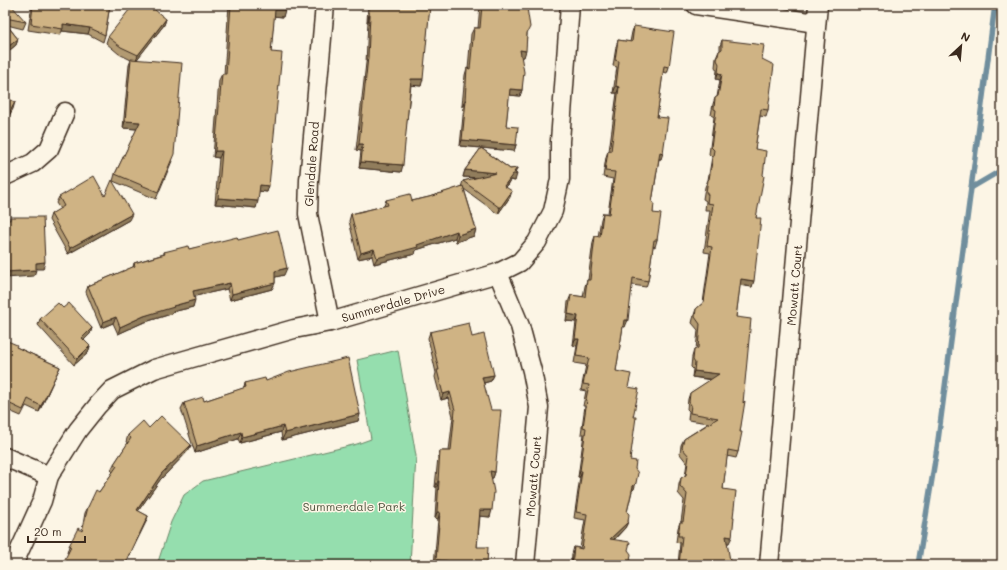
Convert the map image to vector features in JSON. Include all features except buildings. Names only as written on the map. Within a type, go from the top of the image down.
[{"type":"street","name":"Glendale Road","points":[[325,5],[309,180],[308,214],[330,322]]},
{"type":"street","name":"Summerdale Drive","points":[[13,565],[42,501],[49,476],[78,430],[112,390],[154,369],[294,329],[330,322],[498,273],[520,262],[537,242],[553,211],[560,179],[560,141],[570,5]]},
{"type":"street","points":[[696,5],[817,14]]},
{"type":"street","name":"Mowatt Court","points":[[769,565],[817,14]]},
{"type":"street","points":[[5,176],[33,163],[49,149],[65,112]]},
{"type":"street","name":"Mowatt Court","points":[[498,273],[520,326],[540,407],[525,565]]},
{"type":"street","points":[[5,457],[49,476]]},
{"type":"green space","name":"Summerdale Park","points":[[398,350],[416,456],[410,565],[157,565],[171,522],[184,495],[203,481],[357,444],[371,439],[357,360]]},
{"type":"waterway","points":[[918,565],[937,448],[995,5]]},
{"type":"waterway","points":[[971,188],[1002,169]]}]
